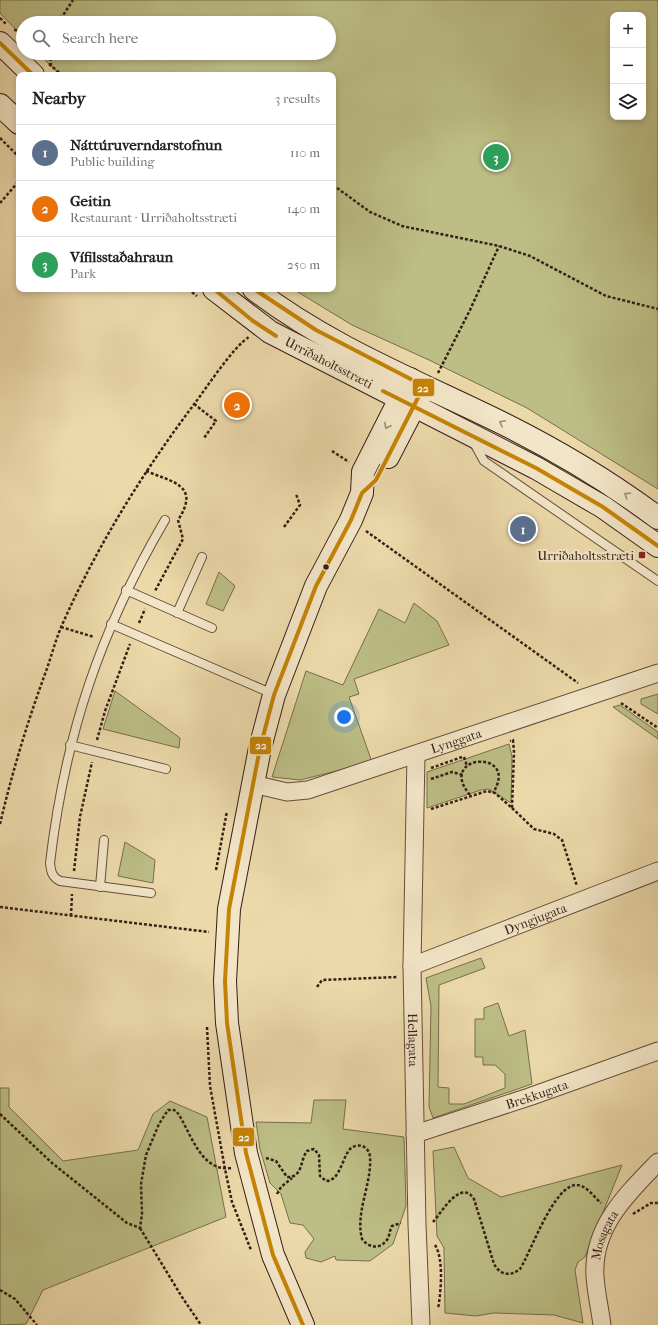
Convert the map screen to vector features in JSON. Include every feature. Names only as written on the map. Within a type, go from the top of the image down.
[{"type":"street","points":[[6,36],[16,45]]},
{"type":"street","points":[[31,60],[42,70]]},
{"type":"street","points":[[0,105],[16,120]]},
{"type":"street","name":"Urriðaholtsstræti","points":[[218,292],[270,332],[536,468],[603,507],[658,546]]},
{"type":"street","name":"Urriðaholtsstræti","points":[[258,292],[300,321],[339,344],[424,380],[582,466],[631,498],[658,518]]},
{"type":"street","points":[[303,1325],[272,1255],[248,1162],[228,1030],[225,981],[229,909],[260,748],[274,695],[316,586],[351,520],[362,493],[363,472],[407,403],[424,380]]},
{"type":"street","name":"Lynggata","points":[[253,784],[287,792],[308,790],[658,673]]},
{"type":"street","name":"Hellagata","points":[[416,755],[420,772],[412,971],[417,1224],[421,1325]]},
{"type":"street","name":"Dyngjugata","points":[[412,971],[658,871]]},
{"type":"street","name":"Brekkugata","points":[[415,1134],[529,1097],[658,1050]]},
{"type":"street","name":"Mosagata","points":[[602,1325],[595,1276],[596,1263],[602,1238],[614,1210],[622,1199],[658,1162]]},
{"type":"lane","points":[[469,433],[484,461],[658,581]]},
{"type":"lane","points":[[151,893],[72,883],[54,878],[51,872],[50,863],[56,815],[70,745],[80,709],[104,640],[126,590],[165,520]]},
{"type":"lane","points":[[177,613],[202,557]]},
{"type":"lane","points":[[126,590],[212,628]]},
{"type":"lane","points":[[111,624],[274,695]]},
{"type":"lane","points":[[70,745],[166,769]]},
{"type":"lane","points":[[100,887],[104,840]]},
{"type":"path","points":[[62,16],[73,0]]},
{"type":"path","points":[[6,36],[16,33]]},
{"type":"path","points":[[42,70],[47,60]]},
{"type":"path","points":[[0,138],[16,154]]},
{"type":"path","points":[[0,203],[16,184]]},
{"type":"path","points":[[336,187],[370,212],[402,226],[499,246],[530,256],[606,296],[658,309]]},
{"type":"path","points":[[424,380],[470,310],[499,246]]},
{"type":"path","points":[[0,824],[15,763],[61,627],[80,586],[146,471],[194,404],[245,340],[250,336]]},
{"type":"path","points":[[194,404],[216,420],[204,438]]},
{"type":"path","points":[[332,451],[349,463]]},
{"type":"path","points":[[71,916],[72,883],[80,817],[94,751],[105,711],[134,634],[150,600],[183,539],[178,520],[188,502],[185,491],[178,484],[146,471]]},
{"type":"path","points":[[284,527],[300,505],[296,494]]},
{"type":"path","points":[[351,520],[581,685],[600,692],[625,705],[658,728]]},
{"type":"path","points":[[61,627],[104,640]]},
{"type":"path","points":[[506,742],[513,740],[512,808]]},
{"type":"path","points":[[463,774],[452,772],[444,773],[425,781],[420,772],[471,754]]},
{"type":"path","points":[[464,757],[467,766]]},
{"type":"path","points":[[470,795],[463,784],[463,774],[467,766],[477,761],[483,761],[493,766],[498,777],[498,782],[493,793]]},
{"type":"path","points":[[424,812],[470,795],[487,791],[493,793],[512,808],[534,829],[558,836],[562,840],[574,876]]},
{"type":"path","points":[[0,907],[209,932]]},
{"type":"path","points":[[317,987],[322,980],[412,971]]},
{"type":"path","points":[[140,1228],[142,1214],[141,1184],[146,1155],[156,1129],[168,1110],[178,1112],[201,1154],[212,1165],[225,1169],[260,1158],[270,1158],[276,1161],[287,1177],[293,1178],[298,1174],[307,1151],[314,1148],[319,1155],[320,1176],[326,1182],[329,1182],[335,1178],[350,1150],[358,1145],[366,1148],[370,1157],[362,1211],[361,1234],[365,1243],[374,1247],[383,1245],[388,1238],[390,1229],[395,1224],[400,1222],[430,1226],[455,1195],[461,1192],[469,1193],[474,1199],[494,1264],[500,1272],[511,1274],[520,1269],[554,1203],[562,1192],[569,1186],[583,1186],[603,1204],[614,1210],[628,1214],[635,1213],[651,1203],[658,1203]]},
{"type":"path","points":[[0,1114],[52,1163],[127,1223],[140,1228],[201,1325]]},
{"type":"path","points":[[0,1290],[15,1298],[37,1325]]},
{"type":"green space","points":[[0,0],[658,0],[658,489],[527,408],[429,360],[352,325],[298,292],[336,292],[336,72],[57,72],[45,60],[336,60],[336,16],[16,16],[16,30],[0,13]]},
{"type":"green space","points":[[219,572],[235,586],[223,611],[206,604]]},
{"type":"green space","points":[[414,603],[437,621],[449,645],[354,679],[359,694],[349,697],[372,762],[300,780],[272,777],[306,671],[343,685],[379,609],[405,623]]},
{"type":"green space","points":[[115,691],[180,738],[179,748],[103,729]]},
{"type":"green space","points":[[658,694],[658,714],[641,704],[641,699]]},
{"type":"green space","points":[[620,705],[658,732],[658,739],[613,707]]},
{"type":"green space","points":[[509,744],[512,757],[511,803],[489,789],[481,790],[427,808],[427,772]]},
{"type":"green space","points":[[125,842],[155,860],[153,883],[118,876]]},
{"type":"green space","points":[[481,958],[485,968],[439,985],[438,1087],[449,1088],[449,1104],[464,1104],[505,1088],[505,1074],[495,1065],[483,1065],[483,1057],[475,1057],[475,1019],[484,1019],[484,1008],[498,1003],[509,1036],[525,1030],[532,1084],[433,1118],[429,1107],[431,1006],[426,978]]},
{"type":"green space","points":[[0,1088],[9,1088],[9,1107],[63,1161],[138,1150],[153,1114],[170,1101],[207,1117],[226,1217],[43,1290],[26,1324],[0,1325]]},
{"type":"green space","points":[[314,1100],[346,1100],[343,1129],[404,1137],[406,1206],[393,1244],[370,1261],[336,1260],[335,1256],[321,1262],[306,1258],[305,1252],[314,1239],[303,1225],[290,1223],[281,1194],[270,1183],[260,1149],[256,1122],[311,1123]]},
{"type":"green space","points":[[454,1147],[468,1178],[501,1197],[622,1165],[585,1257],[578,1262],[575,1270],[583,1323],[554,1315],[494,1313],[476,1316],[445,1313],[444,1248],[437,1236],[433,1151]]},
{"type":"transit line","name":"22","points":[[0,43],[16,59]]},
{"type":"transit line","name":"22","points":[[18,60],[30,72]]},
{"type":"transit line","name":"22","points":[[218,292],[253,321],[276,336]]},
{"type":"transit line","name":"22","points":[[259,292],[316,330],[424,386],[376,480],[362,493],[351,520],[316,586],[274,695],[260,748],[229,909],[225,981],[227,1023],[246,1153],[273,1255],[303,1325]]},
{"type":"transit line","name":"22","points":[[383,391],[536,468],[603,507],[658,546]]},
{"type":"place","name":"Vífilsstaðahraun","points":[[496,157]]},
{"type":"place","name":"Geitin","points":[[237,405]]},
{"type":"place","name":"Náttúruverndarstofnun","points":[[523,529]]},
{"type":"place","name":"Urriðaholtsstræti","points":[[642,555]]}]
